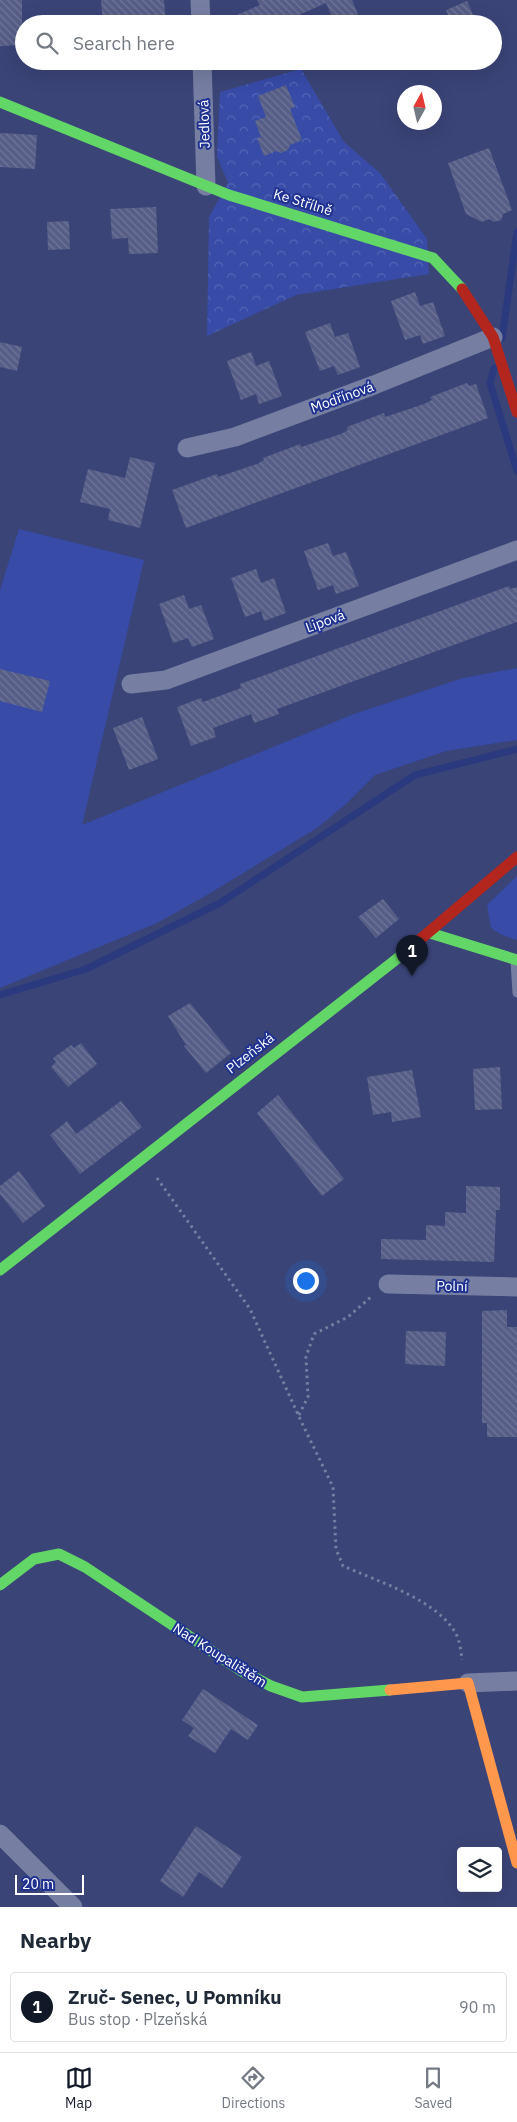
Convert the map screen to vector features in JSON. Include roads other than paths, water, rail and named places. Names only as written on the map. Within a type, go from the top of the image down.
[{"type":"street","points":[[200,0],[201,15]]},
{"type":"street","name":"Jedlová","points":[[202,70],[206,186]]},
{"type":"street","name":"Ke Střílně","points":[[0,102],[229,195],[433,258],[460,286],[493,337],[517,412]]},
{"type":"street","name":"Modřínová","points":[[187,448],[244,433],[374,385],[493,337]]},
{"type":"street","name":"Lipová","points":[[132,684],[166,680],[517,550]]},
{"type":"street","name":"Plzeňská","points":[[0,1270],[430,932],[517,857]]},
{"type":"street","points":[[430,932],[516,960]]},
{"type":"street","name":"Polní","points":[[388,1284],[517,1287]]},
{"type":"street","name":"Nad Koupalištěm","points":[[0,1585],[34,1559],[59,1554],[84,1567],[240,1670],[271,1686],[302,1697],[468,1683],[517,1681]]},
{"type":"street","points":[[468,1683],[517,1863]]},
{"type":"street","points":[[0,1834],[73,1907]]},
{"type":"lane","points":[[516,960],[517,994]]},
{"type":"waterway","points":[[502,338],[517,232]]},
{"type":"waterway","points":[[494,368],[490,383],[517,471]]},
{"type":"waterway","points":[[0,995],[86,969],[220,903],[415,775],[517,749]]},
{"type":"place","name":"Zruč- Senec, U Pomníku","points":[[412,976]]}]
